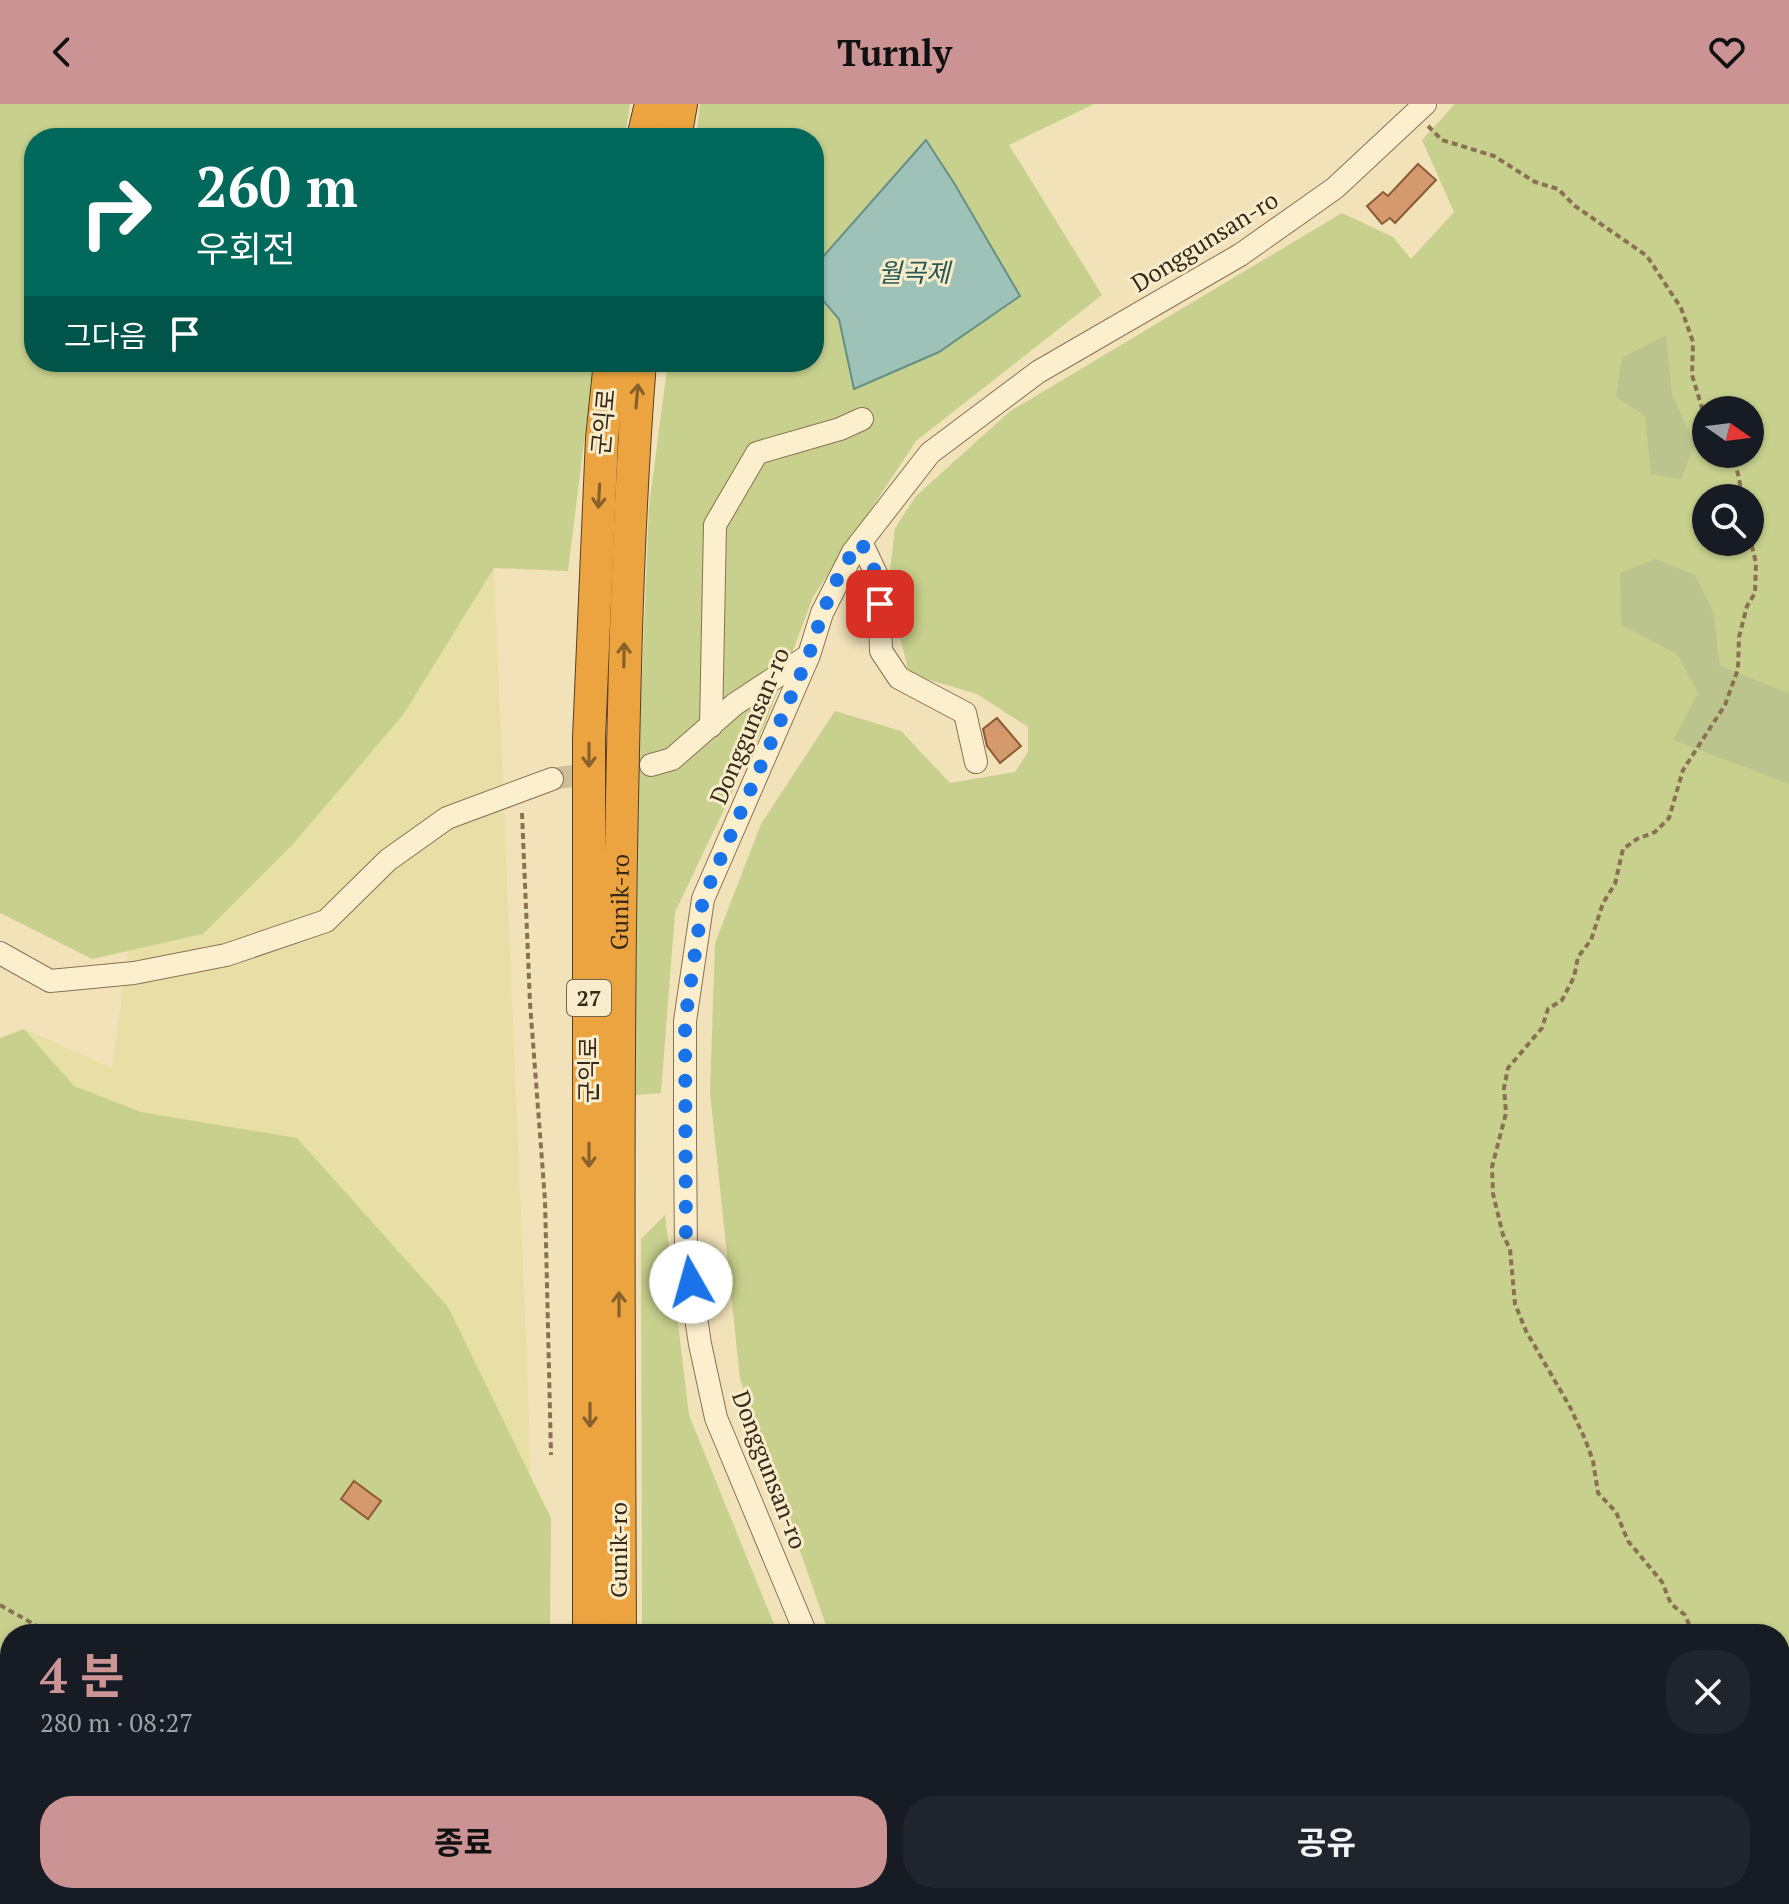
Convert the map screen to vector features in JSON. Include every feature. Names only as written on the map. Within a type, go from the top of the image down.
[{"type":"highway","points":[[645,128],[651,104]]},
{"type":"highway","points":[[677,128],[681,104]]},
{"type":"highway","name":"군익로","points":[[589,1624],[589,738],[602,438],[609,372]]},
{"type":"highway","name":"Gunik-ro","points":[[620,1624],[618,1041],[625,628],[639,372]]},
{"type":"street","name":"Donggunsan-ro","points":[[802,1624],[716,1418],[700,1344],[686,1251],[685,1021],[703,899],[809,655],[822,613],[853,552],[930,453],[1038,372],[1240,255],[1335,188],[1421,108]]},
{"type":"street","points":[[711,726],[715,525],[757,453],[840,429],[862,419]]},
{"type":"street","points":[[861,542],[879,580],[881,651],[899,678],[965,713],[976,762]]},
{"type":"street","points":[[651,765],[672,759],[735,704],[809,655]]},
{"type":"street","points":[[0,953],[50,981],[134,973],[226,955],[326,921],[388,860],[447,818],[552,779]]},
{"type":"path","points":[[1421,108],[1419,118],[1442,140],[1494,156],[1535,182],[1558,189],[1575,206],[1647,256],[1681,308],[1693,342],[1692,375],[1698,396]]},
{"type":"path","points":[[1689,1624],[1685,1615],[1671,1604],[1662,1582],[1628,1541],[1616,1512],[1598,1493],[1593,1461],[1585,1439],[1526,1331],[1515,1304],[1510,1249],[1503,1235],[1493,1194],[1492,1167],[1506,1113],[1504,1088],[1508,1068],[1542,1028],[1548,1009],[1562,1000],[1574,977],[1578,957],[1591,940],[1603,903],[1615,884],[1623,849],[1655,832],[1669,818],[1683,770],[1725,705],[1738,669],[1739,637],[1747,606],[1755,593],[1754,556]]},
{"type":"path","points":[[521,790],[530,1003],[545,1200],[551,1455]]},
{"type":"path","points":[[0,1605],[33,1624]]},
{"type":"shaded area","points":[[494,568],[530,1477],[515,1448],[297,1138],[141,1112],[74,1086],[24,1029],[112,1068],[128,951],[204,934],[403,715]]},
{"type":"green space","points":[[0,104],[630,104],[626,128],[24,128],[24,372],[593,372],[568,571],[494,568],[403,715],[293,844],[203,934],[92,959],[0,913]]},
{"type":"green space","points":[[700,104],[1094,104],[1009,145],[1102,295],[916,441],[813,597],[766,722],[675,912],[661,1093],[635,1095],[639,752],[649,506],[667,372],[824,372],[824,302],[839,319],[854,389],[939,352],[926,141],[824,256],[824,128],[697,128]]},
{"type":"green space","points":[[1455,104],[1789,104],[1789,1624],[826,1624],[740,1379],[710,1093],[715,943],[761,824],[835,711],[901,731],[950,783],[1015,772],[1028,752],[1028,727],[977,694],[909,674],[888,587],[895,528],[916,496],[1009,412],[1342,213],[1393,237],[1411,259],[1454,212],[1422,140]]},
{"type":"green space","points":[[1666,335],[1672,395],[1692,438],[1692,452],[1681,479],[1651,474],[1645,416],[1616,397],[1622,358]]},
{"type":"green space","points":[[1656,559],[1695,575],[1713,611],[1720,666],[1789,693],[1789,784],[1673,740],[1698,693],[1677,654],[1621,625],[1620,573]]},
{"type":"green space","points":[[24,1029],[74,1086],[141,1112],[297,1138],[448,1307],[551,1518],[550,1624],[0,1624],[0,1038]]},
{"type":"green space","points":[[665,1215],[689,1415],[774,1624],[642,1624],[641,1239]]},
{"type":"water","name":"월곡제","points":[[926,140],[1020,296],[939,352],[854,389],[839,319],[824,302],[824,256]]},
{"type":"building","points":[[1418,164],[1436,180],[1395,223],[1390,218],[1382,224],[1367,206],[1383,192],[1388,196]]},
{"type":"building","points":[[997,718],[1021,746],[1000,763],[987,746],[983,729]]},
{"type":"building","points":[[354,1481],[381,1501],[368,1519],[341,1499]]},
{"type":"tunnel","points":[[552,779],[651,765]]},
{"type":"route","points":[[691,1282],[686,1251],[685,1021],[703,899],[809,655],[822,613],[861,542],[879,580],[880,604]]}]
